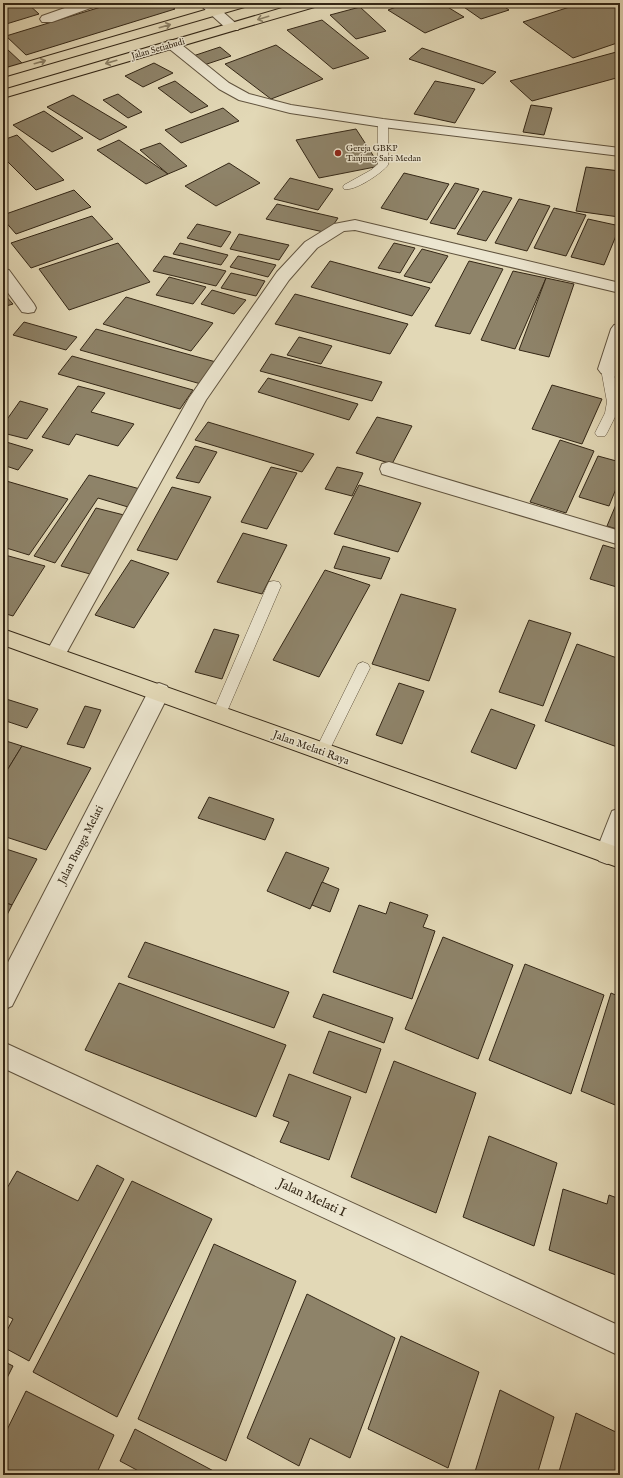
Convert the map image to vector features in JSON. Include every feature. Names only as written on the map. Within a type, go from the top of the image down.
[{"type":"main road","name":"Jalan Setiabudi","points":[[3,73],[210,7],[243,3]]},
{"type":"main road","name":"Jalan Setiabudi","points":[[3,94],[172,44],[233,28],[313,3]]},
{"type":"main road","name":"Jalan Melati Raya","points":[[3,637],[614,856]]},
{"type":"street","points":[[47,19],[90,3]]},
{"type":"street","points":[[210,7],[233,28]]},
{"type":"street","points":[[172,44],[224,86],[244,97],[290,109],[383,123],[620,152]]},
{"type":"street","points":[[55,655],[198,398],[283,276],[311,245],[340,227],[355,225],[618,288]]},
{"type":"street","points":[[3,274],[28,308]]},
{"type":"street","points":[[614,370],[620,329]]},
{"type":"street","points":[[389,469],[620,538]]},
{"type":"street","name":"Jalan Bunga Melati","points":[[3,998],[159,692]]},
{"type":"street","points":[[614,856],[620,818]]},
{"type":"street","name":"Jalan Melati I","points":[[3,1055],[620,1340]]},
{"type":"lane","points":[[348,187],[375,172],[383,165],[383,123]]},
{"type":"lane","points":[[601,433],[613,406],[613,397],[607,376],[614,370]]},
{"type":"lane","points":[[219,714],[274,586]]},
{"type":"lane","points":[[322,751],[363,668]]},
{"type":"building","points":[[3,3],[27,3],[39,14],[3,25]]},
{"type":"building","points":[[114,3],[167,3],[175,9],[26,55],[6,36]]},
{"type":"building","points":[[407,3],[441,3],[464,17],[425,33],[388,10]]},
{"type":"building","points":[[458,3],[499,3],[509,10],[481,19]]},
{"type":"building","points":[[582,3],[620,3],[620,42],[573,58],[523,22]]},
{"type":"building","points":[[360,7],[386,31],[356,39],[330,15]]},
{"type":"building","points":[[322,20],[369,58],[333,69],[287,30]]},
{"type":"building","points":[[276,45],[323,79],[271,99],[225,64]]},
{"type":"building","points":[[220,47],[231,56],[201,66],[190,57]]},
{"type":"building","points":[[422,48],[496,72],[483,84],[409,59]]},
{"type":"building","points":[[7,49],[23,64],[3,70],[3,51]]},
{"type":"building","points":[[620,51],[620,77],[532,101],[510,81]]},
{"type":"building","points":[[154,63],[173,73],[143,87],[125,76]]},
{"type":"building","points":[[175,81],[208,106],[191,113],[158,88]]},
{"type":"building","points":[[435,81],[475,89],[455,123],[414,114]]},
{"type":"building","points":[[118,94],[142,112],[128,118],[103,100]]},
{"type":"building","points":[[73,95],[127,127],[100,140],[47,107]]},
{"type":"building","points":[[531,105],[552,108],[544,135],[523,132]]},
{"type":"building","points":[[223,108],[239,121],[181,143],[165,130]]},
{"type":"building","points":[[44,111],[83,138],[52,152],[13,125]]},
{"type":"building","name":"Gereja GBKP Tanjung Sari Medan","points":[[356,129],[380,166],[319,178],[296,140]]},
{"type":"building","points":[[17,135],[64,180],[36,190],[3,157],[3,140]]},
{"type":"building","points":[[119,140],[168,174],[146,184],[97,150]]},
{"type":"building","points":[[160,143],[187,166],[168,174],[140,150]]},
{"type":"building","points":[[229,163],[260,183],[216,206],[185,186]]},
{"type":"building","points":[[586,167],[620,171],[619,217],[576,211]]},
{"type":"building","points":[[404,173],[449,184],[427,220],[381,208]]},
{"type":"building","points":[[290,178],[333,189],[318,210],[274,199]]},
{"type":"building","points":[[455,183],[479,189],[455,229],[430,223]]},
{"type":"building","points":[[74,190],[91,207],[16,234],[3,219],[3,215]]},
{"type":"building","points":[[483,191],[512,198],[486,241],[457,234]]},
{"type":"building","points":[[519,199],[550,206],[527,251],[495,243]]},
{"type":"building","points":[[277,204],[338,218],[328,233],[266,219]]},
{"type":"building","points":[[554,208],[586,215],[566,256],[534,248]]},
{"type":"building","points":[[92,216],[113,239],[31,268],[11,243]]},
{"type":"building","points":[[588,219],[620,226],[604,265],[571,257]]},
{"type":"building","points":[[197,224],[231,232],[221,247],[187,238]]},
{"type":"building","points":[[239,234],[289,245],[279,260],[230,249]]},
{"type":"building","points":[[118,243],[150,282],[69,310],[39,269]]},
{"type":"building","points":[[180,243],[228,255],[221,265],[173,254]]},
{"type":"building","points":[[394,243],[415,248],[400,273],[378,268]]},
{"type":"building","points":[[422,249],[448,256],[431,283],[404,276]]},
{"type":"building","points":[[164,256],[226,271],[216,286],[153,271]]},
{"type":"building","points":[[238,256],[276,265],[268,277],[230,267]]},
{"type":"building","points":[[330,261],[430,288],[412,316],[311,287]]},
{"type":"building","points":[[469,261],[503,269],[470,334],[435,326]]},
{"type":"building","points":[[513,271],[546,278],[515,349],[481,340]]},
{"type":"building","points":[[231,273],[265,281],[256,296],[221,288]]},
{"type":"building","points":[[169,277],[206,287],[193,304],[156,295]]},
{"type":"building","points":[[546,278],[574,284],[549,357],[519,350]]},
{"type":"building","points":[[212,290],[246,300],[234,314],[201,304]]},
{"type":"building","points":[[3,293],[13,304],[3,307]]},
{"type":"building","points":[[295,294],[408,324],[390,354],[275,324]]},
{"type":"building","points":[[126,297],[213,323],[191,351],[103,324]]},
{"type":"building","points":[[24,322],[77,337],[66,350],[13,335]]},
{"type":"building","points":[[96,329],[216,362],[201,384],[80,350]]},
{"type":"building","points":[[299,337],[332,346],[321,364],[287,355]]},
{"type":"building","points":[[271,354],[382,382],[372,401],[260,371]]},
{"type":"building","points":[[72,356],[193,390],[180,409],[58,374]]},
{"type":"building","points":[[268,378],[358,404],[349,420],[258,392]]},
{"type":"building","points":[[552,385],[602,399],[582,444],[532,429]]},
{"type":"building","points":[[78,386],[105,393],[91,412],[134,424],[118,446],[76,434],[69,445],[42,437]]},
{"type":"building","points":[[20,401],[48,409],[27,439],[3,433],[3,425]]},
{"type":"building","points":[[377,417],[412,426],[392,464],[356,453]]},
{"type":"building","points":[[208,422],[314,454],[302,472],[195,440]]},
{"type":"building","points":[[560,440],[594,451],[566,513],[530,502]]},
{"type":"building","points":[[3,441],[33,450],[18,470],[3,465]]},
{"type":"building","points":[[195,446],[217,452],[199,483],[176,478]]},
{"type":"building","points":[[598,456],[620,462],[620,479],[609,506],[579,497]]},
{"type":"building","points":[[271,467],[297,473],[267,529],[241,522]]},
{"type":"building","points":[[337,467],[363,473],[352,496],[325,489]]},
{"type":"building","points":[[89,475],[140,489],[128,507],[98,498],[55,563],[34,556]]},
{"type":"building","points":[[3,480],[68,499],[29,555],[3,547]]},
{"type":"building","points":[[359,485],[421,503],[398,552],[334,534]]},
{"type":"building","points":[[172,487],[211,497],[177,560],[137,550]]},
{"type":"building","points":[[620,495],[620,530],[607,526]]},
{"type":"building","points":[[96,508],[124,515],[90,574],[61,566]]},
{"type":"building","points":[[243,533],[287,545],[262,594],[217,582]]},
{"type":"building","points":[[603,545],[620,550],[620,588],[590,579]]},
{"type":"building","points":[[343,546],[390,558],[381,579],[334,568]]},
{"type":"building","points":[[5,555],[45,566],[13,616],[3,613],[3,558]]},
{"type":"building","points":[[131,560],[169,573],[134,628],[95,615]]},
{"type":"building","points":[[325,570],[370,585],[319,677],[273,660]]},
{"type":"building","points":[[401,594],[456,609],[429,681],[372,664]]},
{"type":"building","points":[[529,620],[571,633],[543,706],[499,692]]},
{"type":"building","points":[[214,629],[239,635],[222,679],[195,672]]},
{"type":"building","points":[[577,644],[620,659],[620,748],[545,721]]},
{"type":"building","points":[[399,683],[424,691],[402,744],[376,735]]},
{"type":"building","points":[[3,698],[38,709],[27,728],[3,720]]},
{"type":"building","points":[[85,706],[101,710],[84,748],[67,744]]},
{"type":"building","points":[[491,709],[535,725],[516,769],[471,752]]},
{"type":"building","points":[[3,740],[22,746],[3,777]]},
{"type":"building","points":[[22,746],[91,768],[46,850],[3,836],[3,777]]},
{"type":"building","points":[[209,797],[274,819],[265,840],[198,818]]},
{"type":"building","points":[[3,848],[37,859],[12,905],[3,902]]},
{"type":"building","points":[[286,852],[329,868],[310,909],[267,891]]},
{"type":"building","points":[[322,882],[339,889],[330,912],[312,905]]},
{"type":"building","points":[[3,902],[12,905],[3,923]]},
{"type":"building","points":[[390,902],[428,915],[423,927],[435,931],[412,999],[333,972],[359,905],[386,914]]},
{"type":"building","points":[[443,937],[513,965],[478,1059],[405,1029]]},
{"type":"building","points":[[145,942],[289,992],[274,1028],[128,977]]},
{"type":"building","points":[[525,964],[604,995],[571,1094],[489,1060]]},
{"type":"building","points":[[119,983],[286,1045],[256,1117],[85,1050]]},
{"type":"building","points":[[611,993],[620,997],[620,1107],[581,1091]]},
{"type":"building","points":[[323,994],[393,1018],[384,1043],[313,1017]]},
{"type":"building","points":[[329,1031],[381,1049],[366,1093],[313,1073]]},
{"type":"building","points":[[394,1061],[476,1093],[436,1213],[351,1177]]},
{"type":"building","points":[[289,1074],[351,1097],[329,1160],[280,1142],[289,1122],[273,1116]]},
{"type":"building","points":[[489,1136],[557,1163],[534,1246],[463,1217]]},
{"type":"building","points":[[97,1165],[124,1179],[29,1361],[3,1347],[3,1338],[13,1319],[3,1314],[3,1195],[17,1171],[78,1201]]},
{"type":"building","points":[[132,1181],[212,1219],[117,1417],[33,1372]]},
{"type":"building","points":[[563,1189],[607,1204],[609,1195],[620,1199],[620,1254],[616,1275],[549,1250]]},
{"type":"building","points":[[214,1244],[296,1281],[226,1461],[138,1419]]},
{"type":"building","points":[[307,1294],[395,1338],[350,1458],[310,1438],[299,1466],[247,1438]]},
{"type":"building","points":[[401,1336],[479,1372],[448,1468],[368,1429]]},
{"type":"building","points":[[3,1361],[13,1366],[3,1386]]},
{"type":"building","points":[[500,1390],[554,1417],[537,1475],[474,1475]]},
{"type":"building","points":[[26,1391],[114,1435],[96,1475],[3,1475],[3,1438]]},
{"type":"building","points":[[576,1413],[620,1434],[620,1475],[558,1475]]},
{"type":"building","points":[[135,1429],[221,1475],[146,1475],[120,1461]]},
{"type":"place","name":"Gereja GBKP Tanjung Sari Medan","points":[[338,153]]}]
